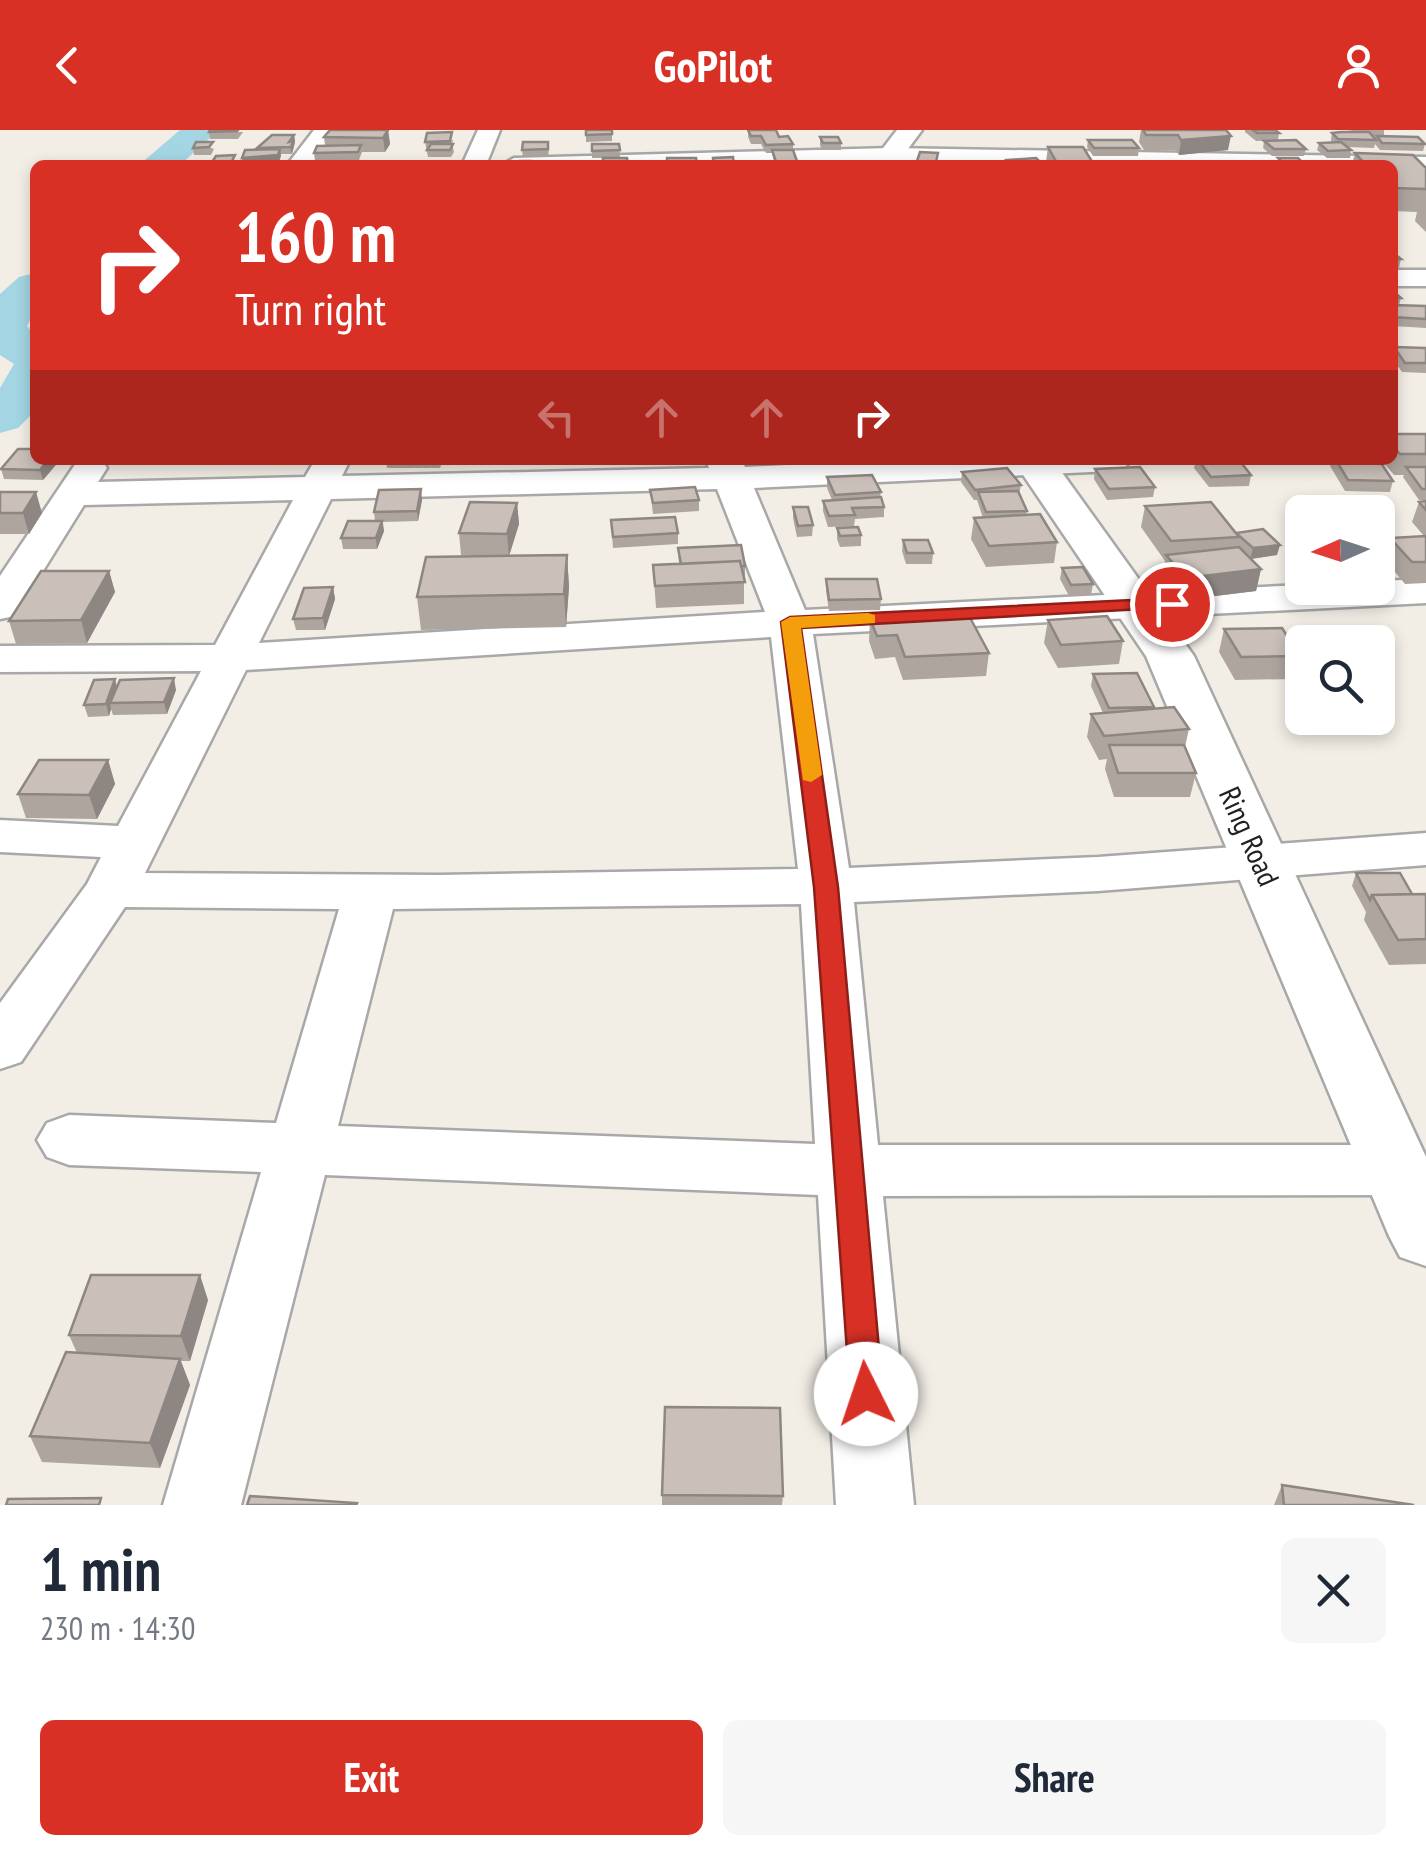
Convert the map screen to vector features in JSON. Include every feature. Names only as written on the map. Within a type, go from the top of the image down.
[{"type":"street","points":[[303,160],[326,130]]},
{"type":"street","points":[[476,160],[490,130]]},
{"type":"street","points":[[796,130],[815,160]]},
{"type":"street","points":[[596,160],[887,160],[910,130]]},
{"type":"street","points":[[1238,140],[1257,160]]},
{"type":"street","points":[[1398,164],[1426,164]]},
{"type":"street","points":[[1398,278],[1426,278]]},
{"type":"street","points":[[0,608],[91,465]]},
{"type":"street","points":[[70,494],[324,475],[903,465]]},
{"type":"street","name":"Ring Road","points":[[1037,465],[1170,656],[1263,865],[1403,1153],[1426,1236]]},
{"type":"street","points":[[728,469],[790,622],[826,887],[875,1505]]},
{"type":"street","points":[[0,1048],[110,890],[324,475]]},
{"type":"street","points":[[0,659],[230,658],[790,622],[1426,591]]},
{"type":"street","points":[[0,836],[135,843]]},
{"type":"street","points":[[110,890],[370,894],[826,887],[1263,865],[1426,848]]},
{"type":"street","points":[[202,1505],[370,894]]},
{"type":"street","points":[[69,1140],[849,1171],[1403,1153]]},
{"type":"building","points":[[330,130],[388,130],[383,138],[324,137]]},
{"type":"building","points":[[586,130],[612,130],[612,134],[586,135]]},
{"type":"building","points":[[748,130],[776,130],[779,137],[788,136],[793,144],[766,145],[761,136],[751,136]]},
{"type":"building","points":[[1143,130],[1226,130],[1231,136],[1181,140],[1178,135],[1146,135]]},
{"type":"building","points":[[1253,130],[1275,130],[1279,133],[1257,133]]},
{"type":"building","points":[[452,132],[450,141],[425,142],[427,133]]},
{"type":"building","points":[[1369,132],[1376,140],[1338,139],[1332,133]]},
{"type":"building","points":[[272,135],[294,135],[289,142],[293,141],[291,147],[257,148]]},
{"type":"building","points":[[1377,136],[1418,137],[1425,144],[1382,143]]},
{"type":"building","points":[[820,137],[838,137],[841,143],[823,143]]},
{"type":"building","points":[[1088,140],[1132,140],[1139,148],[1094,148]]},
{"type":"building","points":[[1296,140],[1306,149],[1274,149],[1264,141]]},
{"type":"building","points":[[196,142],[213,142],[209,147],[193,148]]},
{"type":"building","points":[[523,142],[548,142],[548,149],[522,150]]},
{"type":"building","points":[[1341,142],[1351,150],[1328,151],[1319,143]]},
{"type":"building","points":[[431,144],[453,144],[450,150],[427,150]]},
{"type":"building","points":[[592,144],[619,144],[620,150],[592,151]]},
{"type":"building","points":[[361,145],[358,152],[314,153],[317,146]]},
{"type":"building","points":[[1048,147],[1083,147],[1091,160],[1055,160]]},
{"type":"building","points":[[280,149],[278,155],[242,158],[245,150]]},
{"type":"building","points":[[772,150],[793,150],[797,160],[775,160]]},
{"type":"building","points":[[920,152],[938,153],[936,160],[917,160]]},
{"type":"building","points":[[1355,153],[1413,155],[1426,168],[1426,189],[1398,188],[1398,160],[1361,160]]},
{"type":"building","points":[[235,155],[232,160],[213,160],[216,156]]},
{"type":"building","points":[[1398,305],[1426,306],[1426,319],[1398,317]]},
{"type":"building","points":[[1398,347],[1426,348],[1426,363],[1405,363]]},
{"type":"building","points":[[1398,434],[1426,434],[1426,454],[1400,454]]},
{"type":"building","points":[[18,449],[30,449],[30,465],[44,465],[40,470],[1,469]]},
{"type":"building","points":[[1202,465],[1243,465],[1251,475],[1211,477]]},
{"type":"building","points":[[1339,465],[1382,465],[1393,481],[1348,480]]},
{"type":"building","points":[[1140,467],[1155,487],[1109,489],[1095,469]]},
{"type":"building","points":[[1406,467],[1426,467],[1426,489],[1422,489]]},
{"type":"building","points":[[1007,468],[1021,485],[975,490],[962,472]]},
{"type":"building","points":[[872,475],[881,492],[835,495],[827,477]]},
{"type":"building","points":[[695,487],[699,500],[653,503],[650,490]]},
{"type":"building","points":[[421,489],[417,511],[374,512],[379,490]]},
{"type":"building","points":[[1018,491],[1027,511],[986,512],[978,492]]},
{"type":"building","points":[[0,492],[36,492],[23,513],[0,513]]},
{"type":"building","points":[[881,497],[884,507],[852,508],[855,515],[829,516],[823,501]]},
{"type":"building","points":[[470,502],[517,503],[507,534],[459,533]]},
{"type":"building","points":[[1211,502],[1239,537],[1171,541],[1145,506]]},
{"type":"building","points":[[793,507],[808,507],[813,525],[798,526]]},
{"type":"building","points":[[1040,514],[1057,542],[989,546],[974,518]]},
{"type":"building","points":[[675,517],[678,533],[613,537],[611,520]]},
{"type":"building","points":[[348,521],[382,521],[376,538],[341,538]]},
{"type":"building","points":[[858,527],[861,535],[840,536],[837,528]]},
{"type":"building","points":[[1263,529],[1280,545],[1253,548],[1236,533]]},
{"type":"building","points":[[1426,536],[1426,562],[1412,562],[1395,543],[1395,538]]},
{"type":"building","points":[[903,540],[928,540],[933,553],[907,553]]},
{"type":"building","points":[[741,545],[745,566],[740,561],[681,564],[678,548]]},
{"type":"building","points":[[1239,547],[1261,569],[1186,578],[1166,555]]},
{"type":"building","points":[[567,555],[564,594],[417,597],[426,557]]},
{"type":"building","points":[[740,561],[745,582],[655,586],[653,565]]},
{"type":"building","points":[[1083,567],[1093,584],[1071,585],[1062,568]]},
{"type":"building","points":[[41,571],[109,571],[81,620],[9,621]]},
{"type":"building","points":[[826,579],[877,579],[881,599],[829,600]]},
{"type":"building","points":[[333,587],[323,618],[293,619],[304,588]]},
{"type":"building","points":[[967,612],[989,653],[905,657],[897,635],[877,636],[870,619]]},
{"type":"building","points":[[1107,616],[1123,641],[1061,645],[1048,620]]},
{"type":"building","points":[[1282,628],[1285,656],[1241,657],[1224,629]]},
{"type":"building","points":[[1137,673],[1154,707],[1109,708],[1093,674]]},
{"type":"building","points":[[174,678],[164,702],[110,703],[120,680]]},
{"type":"building","points":[[115,679],[106,704],[84,705],[94,680]]},
{"type":"building","points":[[1174,707],[1189,729],[1104,736],[1091,714]]},
{"type":"building","points":[[1109,745],[1184,745],[1196,773],[1118,773]]},
{"type":"building","points":[[39,760],[108,760],[89,795],[18,794]]},
{"type":"building","points":[[1356,873],[1400,873],[1412,894],[1372,895],[1370,900]]},
{"type":"building","points":[[1426,894],[1426,939],[1398,940],[1372,895]]},
{"type":"building","points":[[91,1275],[200,1275],[181,1336],[69,1335]]},
{"type":"building","points":[[66,1352],[180,1359],[150,1443],[30,1436]]},
{"type":"building","points":[[665,1407],[780,1408],[783,1496],[662,1495]]},
{"type":"building","points":[[1282,1485],[1414,1505],[1284,1505]]},
{"type":"building","points":[[250,1496],[357,1503],[247,1505]]},
{"type":"building","points":[[101,1498],[99,1505],[6,1505],[8,1499]]},
{"type":"waterway","points":[[163,160],[202,130]]},
{"type":"waterway","points":[[30,291],[10,309],[4,326],[17,345],[30,354]]},
{"type":"waterway","points":[[0,417],[30,385]]},
{"type":"slow traffic","points":[[811,775],[790,622],[868,619]]},
{"type":"route","points":[[866,1394],[826,887],[790,622],[1172,604]]}]
